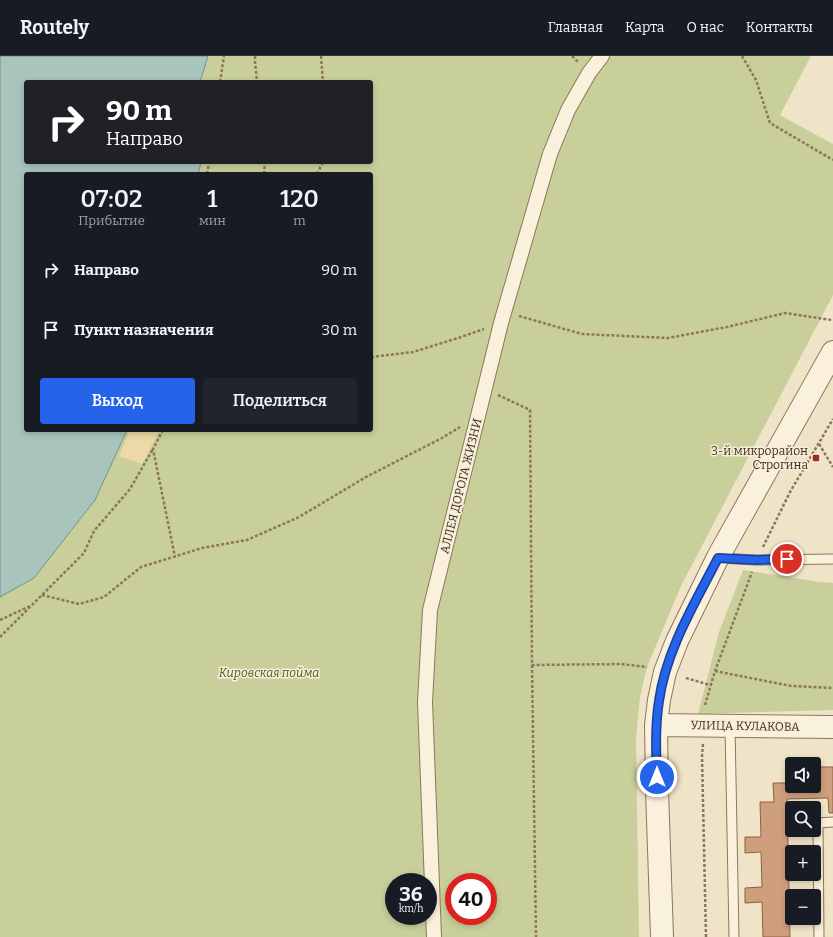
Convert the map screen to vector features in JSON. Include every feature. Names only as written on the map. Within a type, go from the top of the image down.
[{"type":"street","name":"АЛЛЕЯ ДОРОГА ЖИЗНИ","points":[[434,937],[425,702],[430,610],[503,317],[550,154],[568,110],[589,73],[602,56]]},
{"type":"street","points":[[662,937],[656,725],[659,700],[665,672],[682,631],[718,558],[833,352]]},
{"type":"street","name":"УЛИЦА КУЛАКОВА","points":[[656,725],[833,727]]},
{"type":"lane","points":[[718,558],[756,560],[833,559]]},
{"type":"lane","points":[[730,726],[734,937]]},
{"type":"lane","points":[[819,937],[818,823],[833,822]]},
{"type":"path","points":[[220,80],[224,56]]},
{"type":"path","points":[[255,56],[254,62],[257,80]]},
{"type":"path","points":[[321,56],[323,80]]},
{"type":"path","points":[[742,56],[756,80],[770,123],[833,160]]},
{"type":"path","points":[[373,356],[413,352],[458,338],[503,317],[582,334],[668,338],[785,314],[832,320]]},
{"type":"path","points":[[485,389],[530,410],[536,937]]},
{"type":"path","points":[[42,595],[79,604],[104,597],[141,567],[202,548],[247,540],[299,517],[366,477],[442,438],[479,415]]},
{"type":"path","points":[[705,705],[710,685],[756,560],[790,492],[833,419]]},
{"type":"path","points":[[0,637],[84,553],[94,531],[130,489],[162,432]]},
{"type":"path","points":[[819,444],[833,467]]},
{"type":"path","points":[[153,449],[175,557]]},
{"type":"path","points":[[0,620],[32,605]]},
{"type":"path","points":[[532,665],[621,664],[647,667]]},
{"type":"path","points":[[715,671],[791,686],[833,688]]},
{"type":"path","points":[[686,678],[710,685]]},
{"type":"path","points":[[704,740],[702,756],[706,937]]},
{"type":"green space","name":"Кировская пойма","points":[[208,56],[811,56],[780,115],[833,144],[833,295],[681,586],[647,667],[640,697],[636,738],[639,937],[0,937],[0,597],[34,578],[95,500],[126,432],[373,432],[373,172],[198,172],[200,164],[373,164],[373,80],[201,80]]},
{"type":"green space","points":[[743,570],[833,583],[833,710],[698,714],[719,632]]},
{"type":"sand","points":[[129,432],[159,432],[142,464],[119,456]]},
{"type":"water","points":[[0,56],[208,56],[201,80],[24,80],[24,164],[200,164],[198,172],[24,172],[24,432],[126,432],[95,500],[34,578],[0,597]]},
{"type":"building","points":[[821,767],[833,767],[833,813],[829,813],[828,798],[787,799],[787,801],[785,801],[785,837],[788,837],[788,845],[785,845],[785,881],[789,881],[789,889],[785,889],[785,925],[790,925],[790,937],[763,937],[762,902],[745,903],[745,888],[762,887],[761,852],[745,853],[745,837],[761,837],[760,802],[774,802],[773,783],[785,783],[785,793],[821,793]]},
{"type":"place","name":"3-й микрорайон Строгина","points":[[816,458]]},
{"type":"route","points":[[657,777],[656,725],[659,700],[665,672],[677,641],[718,558],[756,560],[787,559]]}]
